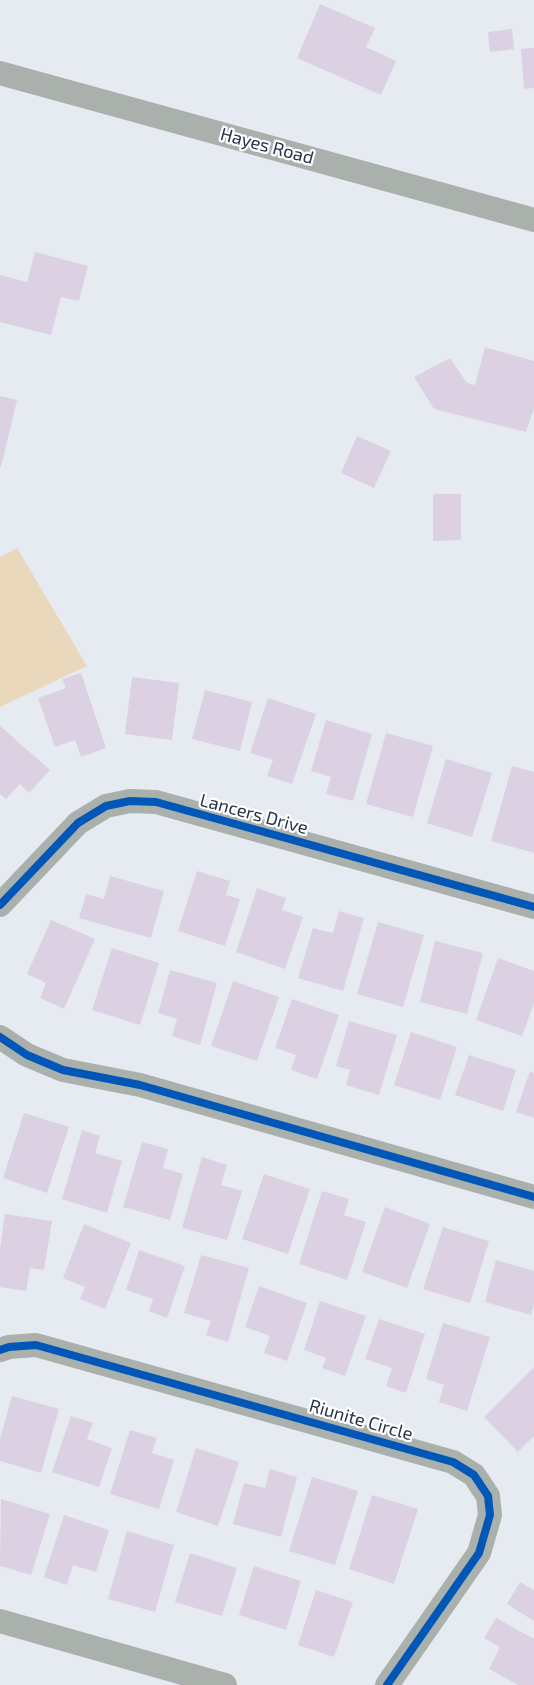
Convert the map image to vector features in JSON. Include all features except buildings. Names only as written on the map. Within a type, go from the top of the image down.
[{"type":"street","name":"Hayes Road","points":[[0,73],[534,220]]},
{"type":"street","name":"Lancers Drive","points":[[0,905],[78,823],[106,806],[130,801],[156,802],[534,907]]},
{"type":"street","points":[[0,1037],[27,1055],[63,1070],[140,1085],[534,1197]]},
{"type":"street","name":"Riunite Circle","points":[[0,1350],[36,1345],[453,1461],[474,1475],[488,1496],[490,1515],[479,1552],[387,1685]]},
{"type":"street","points":[[0,1621],[225,1685]]},
{"type":"shaded area","points":[[17,548],[87,666],[0,707],[0,557]]},
{"type":"cycle path","points":[[0,905],[78,823],[106,806],[130,801],[156,802],[534,907]]},
{"type":"cycle path","points":[[0,1037],[27,1055],[63,1070],[140,1085],[534,1197]]},
{"type":"cycle path","points":[[0,1350],[36,1345],[453,1462],[474,1475],[488,1496],[490,1515],[479,1553],[387,1685]]}]
